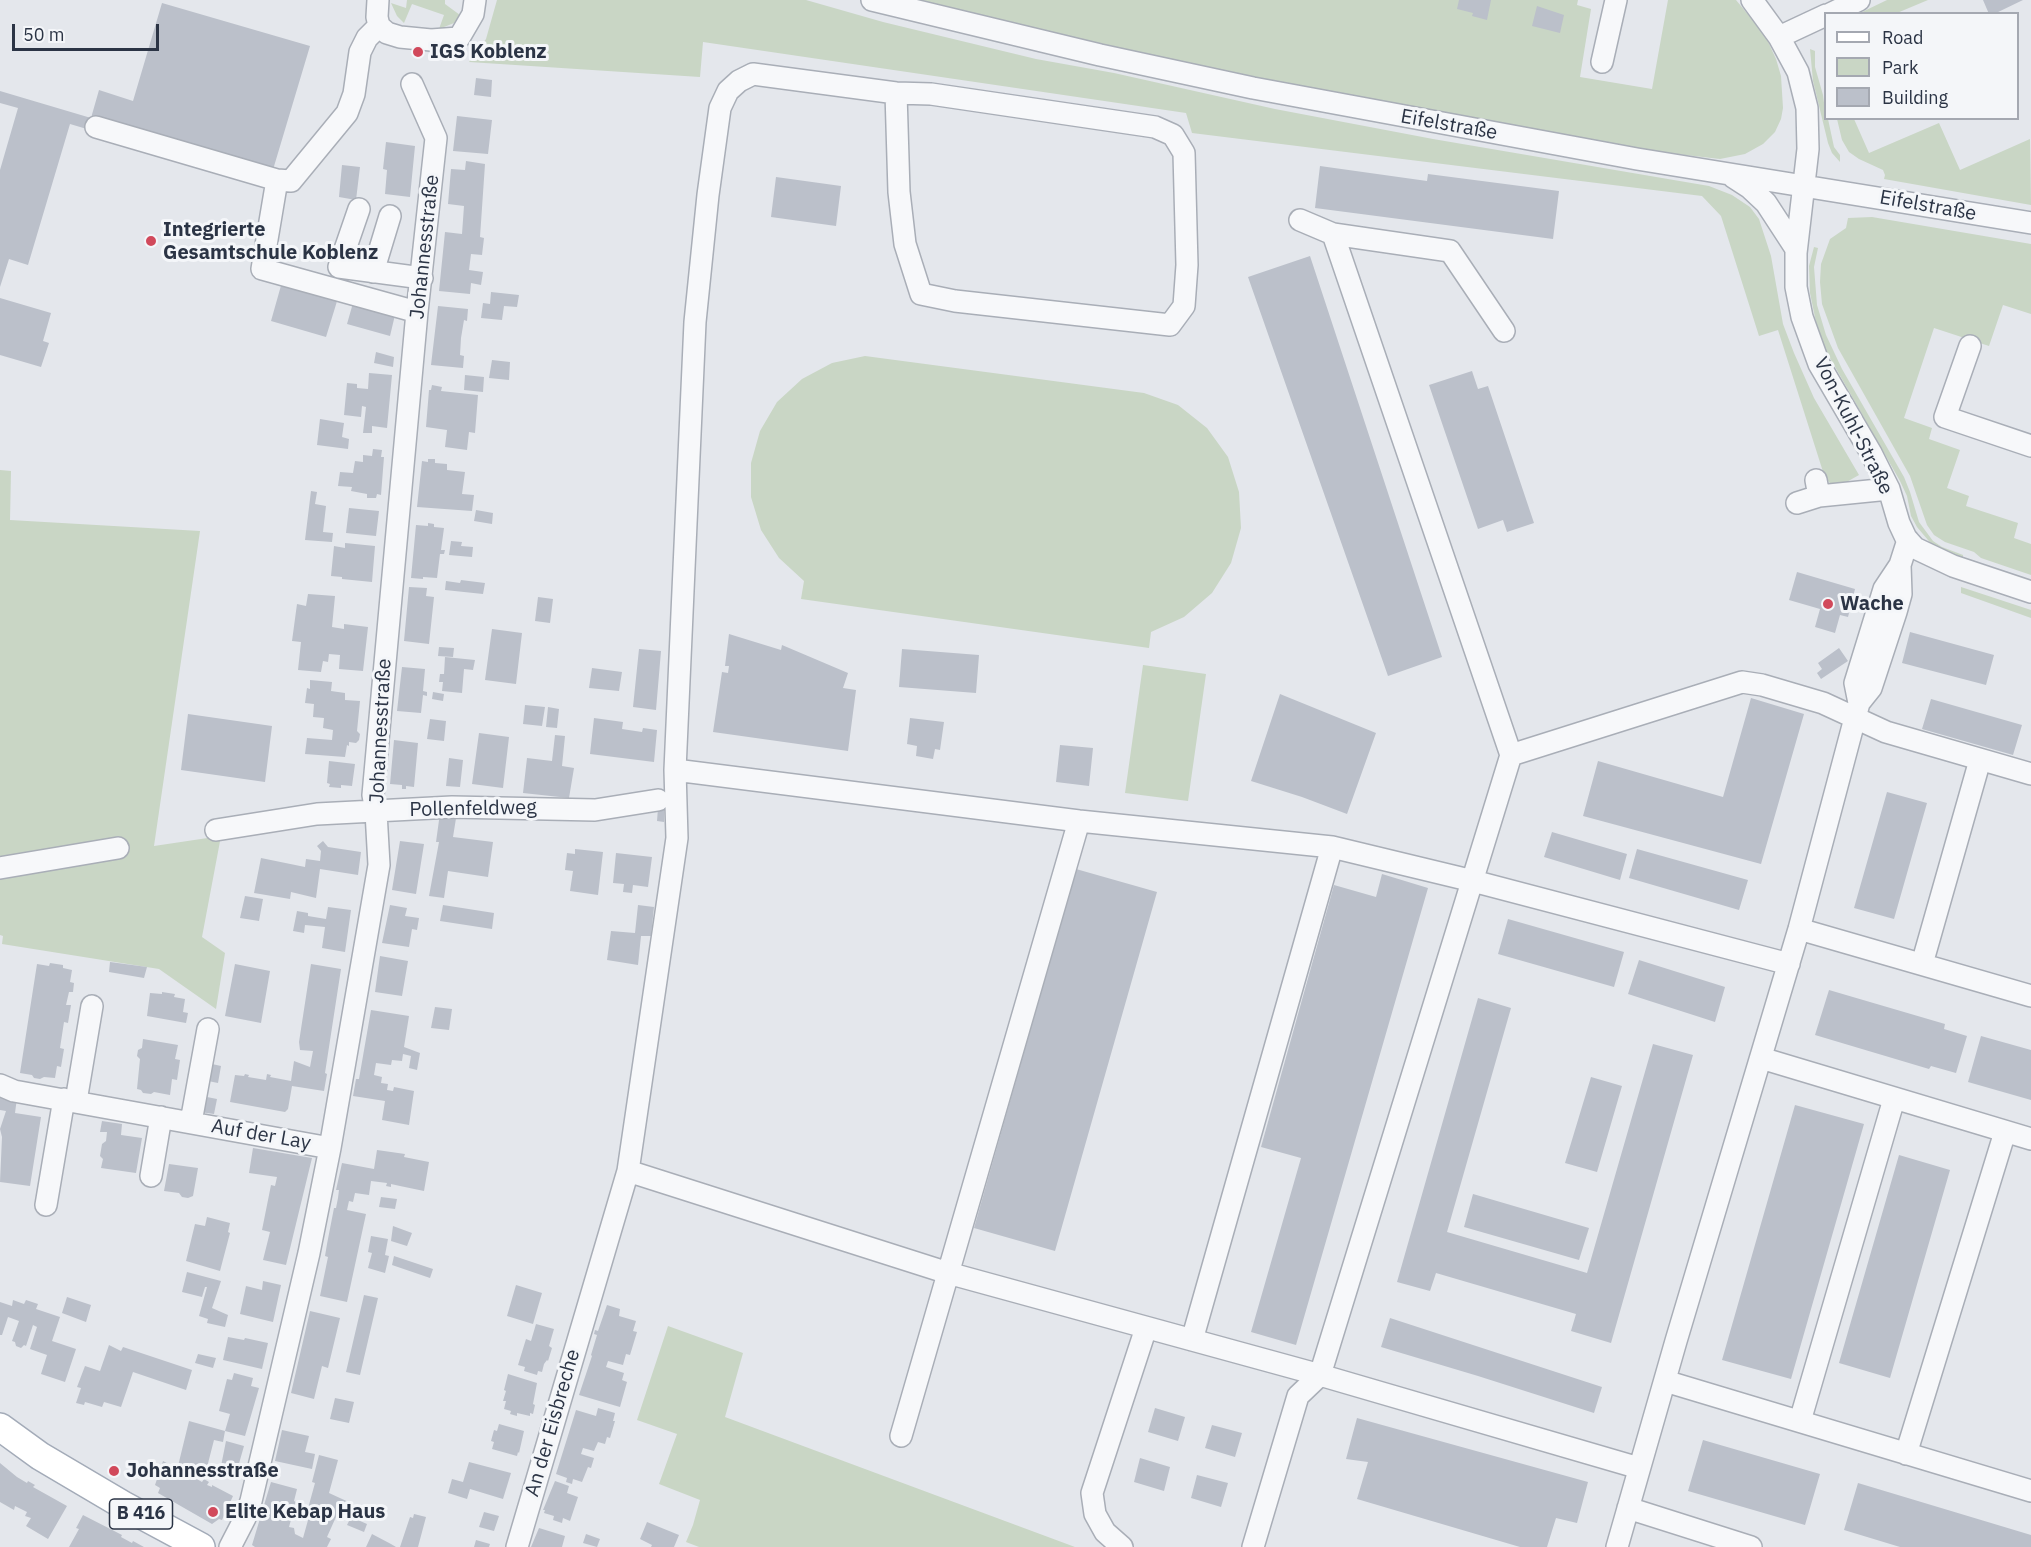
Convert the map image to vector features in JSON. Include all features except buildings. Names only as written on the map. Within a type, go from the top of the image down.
[{"type":"main road","name":"B 416","points":[[0,1427],[40,1456],[201,1547]]},
{"type":"street","points":[[378,0],[379,26],[387,33],[400,37],[431,40],[459,38],[473,14],[475,0]]},
{"type":"street","name":"Eifelstraße","points":[[872,0],[1100,55],[1253,88],[1730,175],[1804,185],[2031,224]]},
{"type":"street","points":[[1602,62],[1616,0]]},
{"type":"street","name":"Von-Kuhl-Straße","points":[[1752,0],[1779,37],[1798,72],[1807,108],[1808,149],[1796,249],[1796,287],[1810,341],[1820,364],[1888,489],[1899,523],[1915,548],[1934,559],[2031,592]]},
{"type":"street","points":[[1832,12],[1859,0]]},
{"type":"street","points":[[1779,37],[1824,16]]},
{"type":"street","points":[[96,127],[277,180],[291,182],[347,113],[354,94],[360,52],[367,38],[379,26]]},
{"type":"street","name":"An der Eisbreche","points":[[517,1547],[628,1171],[677,838],[675,770],[695,322],[708,195],[720,108],[728,91],[738,81],[753,74],[896,93],[931,94],[1155,128],[1173,135],[1184,153],[1187,264],[1184,306],[1170,325],[955,301],[921,294],[905,244],[899,192],[896,93]]},
{"type":"street","name":"Johannesstraße","points":[[230,1547],[251,1501],[309,1253],[330,1148],[379,865],[373,795],[417,312],[436,138],[412,84]]},
{"type":"street","points":[[1730,175],[1750,188],[1766,203],[1796,249]]},
{"type":"street","points":[[277,180],[262,269],[417,312]]},
{"type":"street","points":[[359,209],[339,267],[422,278]]},
{"type":"street","points":[[373,272],[390,216]]},
{"type":"street","points":[[1300,220],[1333,234],[1450,251],[1504,331]]},
{"type":"street","points":[[1253,1547],[1299,1396],[1320,1376],[1511,755],[1333,234]]},
{"type":"street","points":[[1970,346],[1945,417],[2031,447]]},
{"type":"street","points":[[1797,503],[1817,488],[1888,489]]},
{"type":"street","points":[[1617,1547],[1789,964],[1857,710],[1871,688],[1896,612],[1901,594],[1900,565],[1908,540]]},
{"type":"street","points":[[1511,755],[1742,682],[1762,685],[1823,703],[1857,710],[1886,732],[2031,774]]},
{"type":"street","points":[[1922,964],[1980,760]]},
{"type":"street","points":[[675,770],[1078,821],[1332,847],[1473,881],[1789,964]]},
{"type":"street","name":"Pollenfeldweg","points":[[216,830],[317,814],[452,807],[594,810],[658,800]]},
{"type":"street","points":[[901,1436],[1078,821]]},
{"type":"street","points":[[1192,1340],[1332,847]]},
{"type":"street","points":[[0,868],[118,849]]},
{"type":"street","points":[[1799,929],[2031,996]]},
{"type":"street","points":[[46,1205],[92,1006]]},
{"type":"street","name":"Auf der Lay","points":[[191,1122],[208,1029]]},
{"type":"street","points":[[1761,1059],[2031,1139]]},
{"type":"street","name":"Auf der Lay","points":[[0,1085],[14,1091],[330,1148]]},
{"type":"street","points":[[1800,1421],[1894,1099]]},
{"type":"street","points":[[151,1176],[161,1117]]},
{"type":"street","points":[[1906,1454],[2006,1132]]},
{"type":"street","points":[[628,1171],[948,1273],[1320,1376],[1639,1468]]},
{"type":"street","points":[[1122,1547],[1105,1532],[1095,1514],[1092,1492],[1146,1328]]},
{"type":"street","points":[[1665,1381],[2031,1491]]},
{"type":"street","points":[[1628,1508],[1748,1547]]},
{"type":"green space","points":[[407,0],[445,0],[445,4],[460,15],[454,23],[439,29],[444,15],[412,4],[404,23],[397,16],[391,3],[406,8]]},
{"type":"green space","points":[[497,0],[806,0],[883,22],[1036,59],[1114,73],[1275,109],[1433,139],[1709,186],[1732,195],[1750,207],[1759,219],[1771,256],[1783,324],[1794,353],[1814,398],[1859,475],[1843,484],[1830,483],[1825,478],[1778,330],[1759,336],[1721,216],[1702,196],[1192,133],[1186,113],[703,42],[700,77],[469,62],[486,39]]},
{"type":"green space","points":[[909,0],[1578,0],[1577,5],[1591,9],[1580,77],[1652,89],[1668,0],[1736,0],[1765,35],[1776,59],[1781,76],[1783,108],[1775,132],[1763,144],[1745,154],[1720,159],[1668,153],[1546,134],[1237,75],[997,22]]},
{"type":"green space","points":[[1887,0],[1928,0],[1899,12],[1862,12]]},
{"type":"green space","points":[[1810,49],[1815,51],[1815,67],[1823,95],[1824,120],[1828,120],[1834,147],[1840,155],[1840,162],[1832,153],[1828,143],[1813,81]]},
{"type":"green space","points":[[1837,120],[1854,120],[1869,153],[1939,123],[1960,170],[2030,139],[2031,205],[1884,179],[1883,170],[1849,152],[1842,140]]},
{"type":"green space","points":[[1872,217],[2031,244],[2031,314],[2003,305],[1989,346],[1934,328],[1904,418],[1932,428],[1929,439],[1960,450],[1947,488],[1969,496],[1966,506],[2018,523],[2014,538],[2031,544],[2031,575],[1981,558],[1974,552],[1945,542],[1934,535],[1927,525],[1910,476],[1838,348],[1822,304],[1821,264],[1830,239],[1846,228],[1848,218]]},
{"type":"green space","points":[[1814,247],[1818,248],[1814,267],[1817,305],[1826,335],[1842,369],[1904,477],[1919,522],[1933,541],[1963,555],[1963,559],[1933,546],[1917,527],[1911,516],[1907,496],[1900,481],[1826,351],[1817,327],[1810,293],[1809,266]]},
{"type":"green space","points":[[865,356],[1144,393],[1178,405],[1207,428],[1228,457],[1239,492],[1241,528],[1231,563],[1212,593],[1184,617],[1151,632],[1149,648],[801,599],[804,581],[779,558],[761,530],[751,497],[751,463],[760,431],[777,402],[802,379],[832,363]]},
{"type":"green space","points":[[0,470],[11,471],[10,520],[200,531],[154,846],[221,836],[202,937],[225,953],[216,1009],[159,969],[2,944],[3,936],[0,935]]},
{"type":"green space","points":[[1961,587],[2031,610],[2031,618],[1961,593]]},
{"type":"green space","points":[[1143,665],[1206,674],[1188,801],[1125,793]]},
{"type":"green space","points":[[668,1326],[743,1353],[725,1417],[1075,1547],[699,1547],[686,1542],[700,1500],[659,1484],[677,1434],[637,1420]]},
{"type":"place","name":"IGS Koblenz","points":[[418,52]]},
{"type":"place","name":"Integrierte Gesamtschule Koblenz","points":[[151,241]]},
{"type":"place","name":"Wache","points":[[1828,604]]},
{"type":"place","name":"Johannesstraße","points":[[114,1471]]},
{"type":"place","name":"Elite Kebap Haus","points":[[213,1512]]}]
